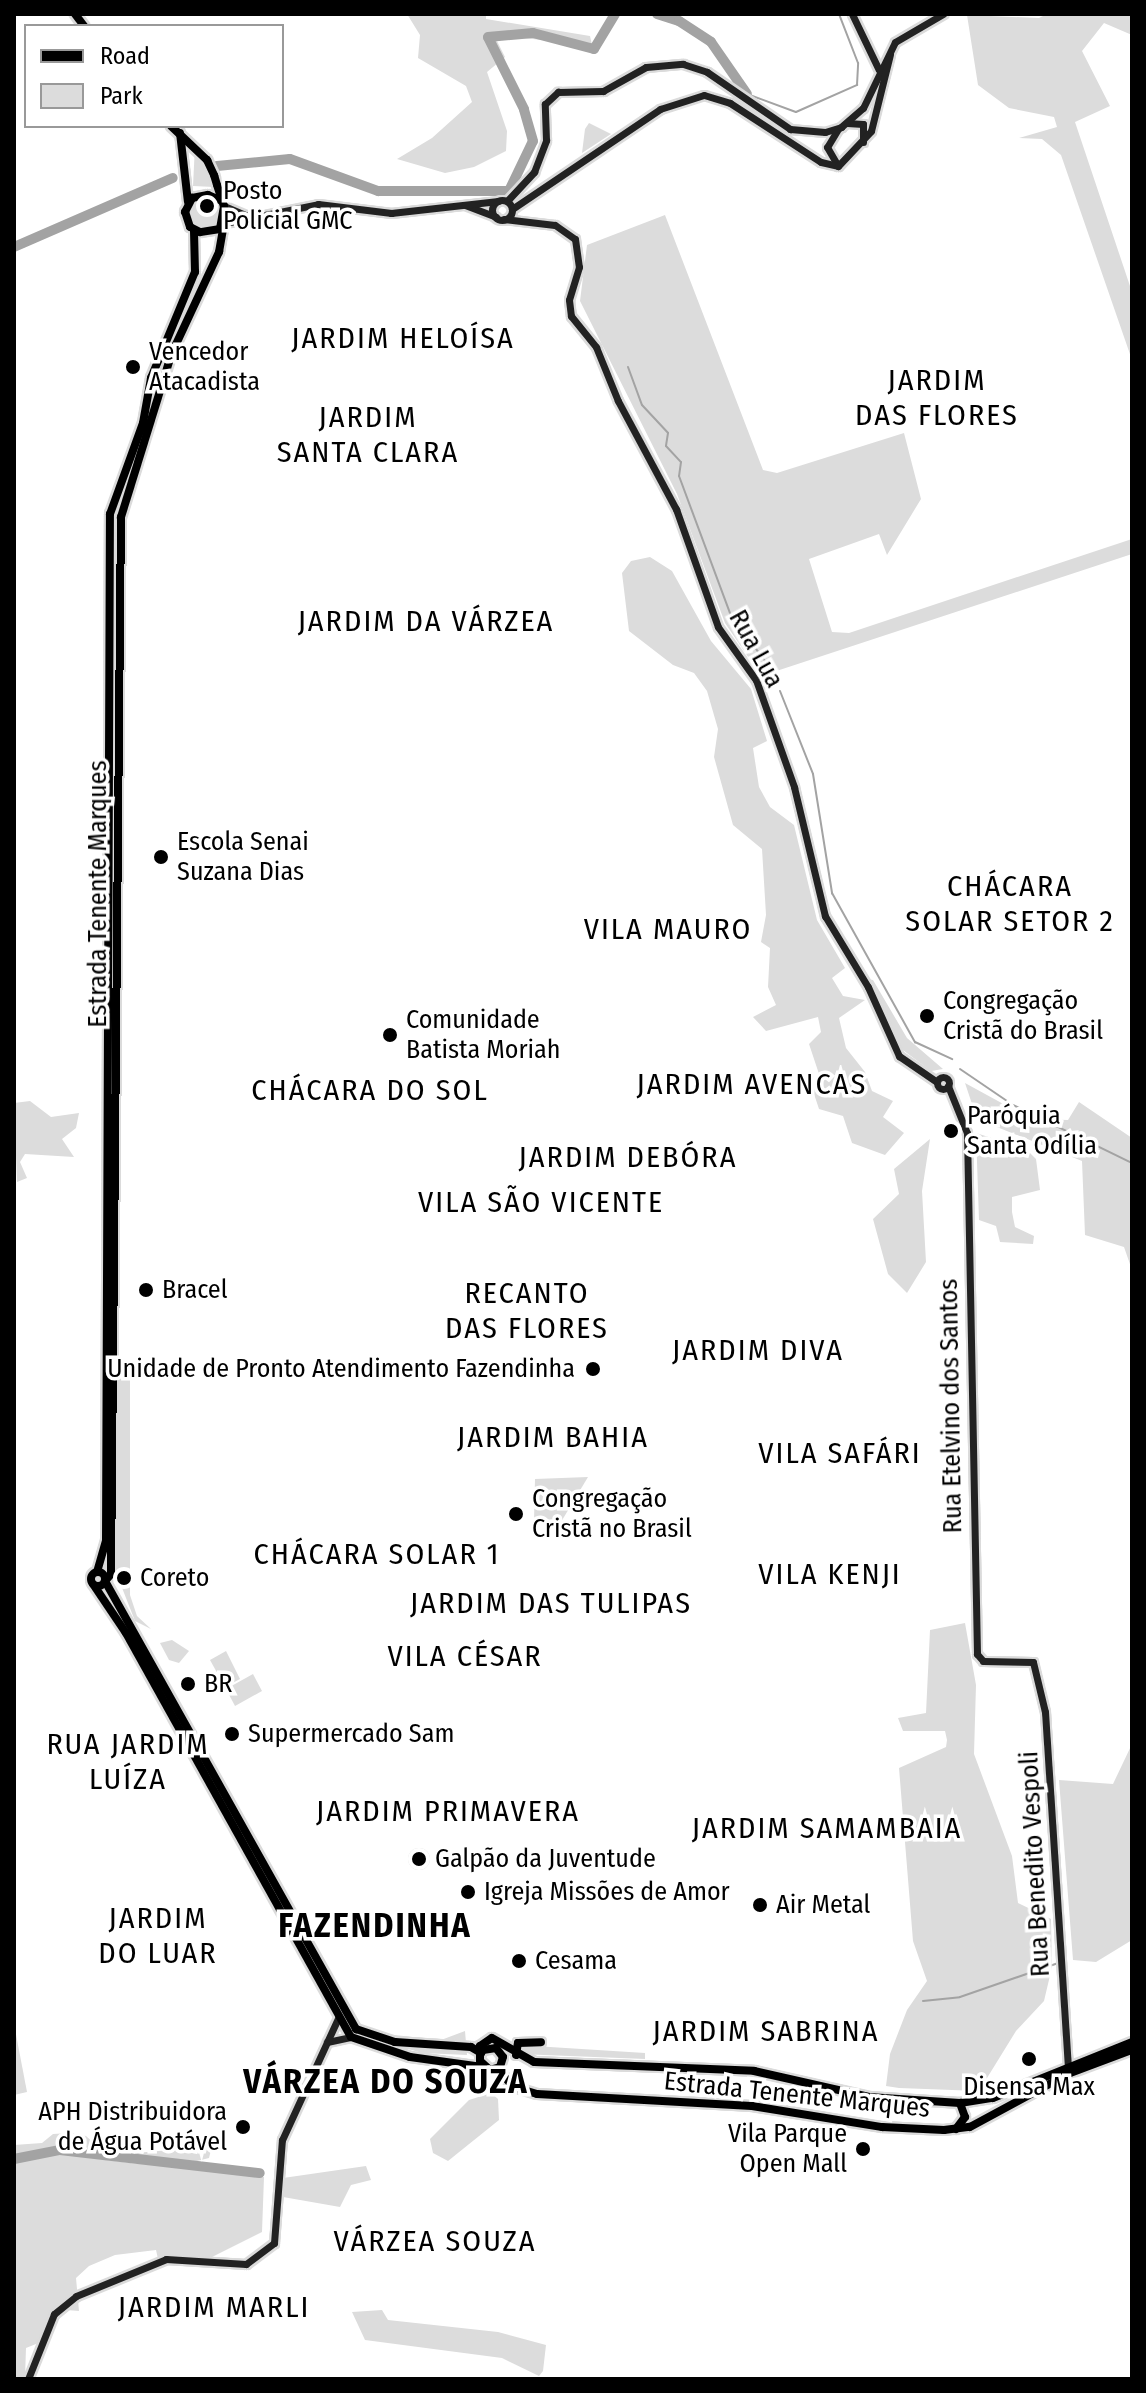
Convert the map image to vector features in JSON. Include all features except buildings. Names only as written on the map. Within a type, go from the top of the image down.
[{"type":"main road","points":[[174,128],[180,133]]},
{"type":"main road","name":"Estrada Tenente Marques","points":[[93,1584],[106,1540],[110,514],[143,423],[151,378],[195,272],[194,230],[185,217],[188,202],[182,187],[180,133]]},
{"type":"main road","name":"Estrada Tenente Marques","points":[[106,1580],[111,1574],[121,517],[171,355],[219,252],[224,224],[223,203],[207,160],[180,133]]},
{"type":"main road","points":[[188,202],[202,194],[223,203]]},
{"type":"main road","points":[[194,230],[213,231],[224,224]]},
{"type":"main road","points":[[97,1572],[106,1580],[145,1646],[356,2029],[395,2042],[471,2047],[482,2052]]},
{"type":"main road","points":[[106,1580],[93,1584],[136,1648],[145,1646]]},
{"type":"main road","points":[[126,1633],[351,2037]]},
{"type":"main road","name":"Estrada Tenente Marques","points":[[351,2037],[410,2057],[497,2069],[514,2087],[537,2094],[752,2106],[882,2127],[956,2130],[983,2121],[1070,2073],[1132,2050]]},
{"type":"main road","points":[[483,2067],[481,2043],[488,2038],[501,2049],[497,2069]]},
{"type":"main road","points":[[516,2056],[516,2044],[541,2042]]},
{"type":"main road","name":"Estrada Tenente Marques","points":[[501,2049],[534,2062],[754,2071],[869,2097],[960,2103],[993,2098],[1132,2042]]},
{"type":"main road","points":[[993,2098],[1003,2108]]},
{"type":"main road","points":[[981,2102],[977,2114],[983,2121]]},
{"type":"main road","points":[[956,2130],[965,2117],[960,2103]]},
{"type":"street","points":[[852,14],[865,43],[873,81]]},
{"type":"street","points":[[838,166],[827,147],[838,129],[863,108],[891,46],[917,24],[943,14]]},
{"type":"street","points":[[865,43],[879,67],[881,104]]},
{"type":"street","points":[[872,51],[891,46]]},
{"type":"street","points":[[838,129],[797,132],[765,115],[707,72],[683,64],[646,67],[603,91],[559,91],[545,104],[546,140],[534,172],[507,206],[500,218],[492,208],[507,206],[618,135],[682,100],[713,96],[829,166],[838,166],[863,144],[881,104],[891,46]]},
{"type":"street","points":[[760,123],[765,115]]},
{"type":"street","points":[[847,123],[863,124],[863,144]]},
{"type":"street","points":[[223,203],[249,216]]},
{"type":"street","points":[[224,224],[249,216],[318,204],[391,213],[465,205],[507,206]]},
{"type":"street","name":"Rua Lua","points":[[465,205],[500,218],[562,227],[575,239],[579,267],[569,300],[571,316],[596,347],[618,401],[676,509],[718,627],[761,691],[806,826],[825,916],[868,987],[892,1045],[941,1084]]},
{"type":"street","name":"Rua Lua","points":[[507,206],[533,221]]},
{"type":"street","name":"Rua Etelvino dos Santos","points":[[941,1084],[954,1100],[967,1133],[977,1654],[988,1662],[1033,1662]]},
{"type":"street","name":"Rua Benedito Vespoli","points":[[1033,1662],[1048,1739],[1068,2066]]},
{"type":"street","points":[[28,2379],[54,2314],[84,2291],[166,2259],[237,2266],[274,2243],[282,2140],[338,2018]]},
{"type":"street","points":[[327,2042],[351,2037]]},
{"type":"green space","points":[[407,14],[486,14],[486,19],[590,36],[592,45],[494,35],[505,57],[487,72],[507,131],[506,151],[474,167],[445,173],[397,159],[432,138],[472,102],[466,86],[418,58],[420,35]]},
{"type":"green space","points":[[1047,14],[1132,14],[1132,35],[1104,23],[1082,51],[1110,106],[1075,122],[1132,292],[1132,360],[1061,155],[1042,139],[1019,138],[1057,127],[1054,117],[1009,108],[978,85],[967,15],[1039,18]]},
{"type":"green space","points":[[589,123],[611,134],[582,153],[585,129]]},
{"type":"green space","points":[[195,146],[208,165],[214,187],[193,186]]},
{"type":"green space","points":[[207,198],[213,199],[221,207],[221,219],[213,227],[207,228],[201,227],[193,219],[192,213],[193,207],[201,199]]},
{"type":"green space","points":[[665,215],[763,470],[777,473],[904,433],[921,499],[887,555],[879,534],[809,559],[832,632],[849,633],[1132,539],[1132,554],[761,676],[725,623],[677,494],[580,301],[587,245]]},
{"type":"green space","points":[[650,557],[672,571],[711,641],[751,689],[767,741],[753,748],[759,787],[770,807],[794,825],[817,920],[845,968],[832,978],[843,996],[865,1000],[839,1018],[846,1048],[865,1072],[872,1091],[893,1101],[883,1117],[904,1133],[885,1155],[852,1143],[843,1116],[819,1109],[812,1088],[822,1083],[809,1044],[821,1032],[818,1017],[766,1031],[753,1017],[776,1005],[768,987],[770,948],[761,942],[766,915],[762,849],[733,825],[714,757],[718,729],[707,691],[694,673],[673,665],[629,631],[622,573],[631,561]]},
{"type":"green space","points":[[867,979],[873,980],[907,1038],[943,1069],[931,1071],[896,1045]]},
{"type":"green space","points":[[965,1083],[1031,1119],[1068,1120],[1079,1102],[1132,1138],[1132,1270],[1124,1247],[1085,1235],[1082,1161],[977,1119]]},
{"type":"green space","points":[[30,1101],[51,1117],[79,1113],[76,1128],[62,1139],[74,1157],[25,1154],[20,1162],[27,1178],[17,1182],[14,1103]]},
{"type":"green space","points":[[976,1133],[1026,1149],[1036,1159],[1040,1190],[1012,1197],[1015,1227],[1034,1236],[1033,1244],[1000,1242],[996,1226],[979,1220]]},
{"type":"green space","points":[[930,1139],[922,1191],[926,1262],[907,1293],[888,1274],[873,1219],[899,1194],[894,1169]]},
{"type":"green space","points":[[116,1363],[130,1364],[130,1595],[137,1616],[151,1629],[135,1621],[117,1575]]},
{"type":"green space","points":[[588,1477],[561,1522],[534,1522],[535,1479]]},
{"type":"green space","points":[[965,1623],[976,1685],[974,1754],[1012,1856],[1018,1903],[1051,1919],[1052,1967],[1044,2001],[1016,2031],[979,2091],[886,2086],[890,2054],[907,2010],[927,1981],[913,1941],[899,1768],[946,1747],[947,1740],[945,1731],[903,1731],[898,1718],[926,1713],[930,1630]]},
{"type":"green space","points":[[172,1640],[189,1651],[179,1663],[169,1660],[160,1643]]},
{"type":"green space","points":[[226,1651],[240,1679],[225,1687],[210,1660]]},
{"type":"green space","points":[[253,1674],[262,1691],[235,1706],[226,1689]]},
{"type":"green space","points":[[1132,1744],[1132,1940],[1096,1962],[1073,1960],[1059,1780],[1113,1784]]},
{"type":"green space","name":"Galpão da Juventude","points":[[415,1848],[423,1848],[430,1859],[423,1870],[415,1870],[408,1863],[408,1855]]},
{"type":"green space","points":[[14,2024],[27,2092],[14,2095]]},
{"type":"green space","points":[[465,2031],[467,2055],[422,2053],[375,2039],[385,2034],[441,2040]]},
{"type":"green space","points":[[518,2045],[645,2053],[645,2059],[519,2054]]},
{"type":"green space","points":[[491,2093],[498,2099],[499,2120],[448,2161],[433,2153],[430,2139],[469,2100]]},
{"type":"green space","points":[[53,2134],[86,2136],[97,2146],[89,2149],[91,2158],[138,2164],[135,2153],[170,2150],[192,2135],[201,2136],[211,2150],[209,2158],[173,2167],[264,2177],[262,2232],[206,2260],[158,2259],[156,2250],[115,2255],[89,2266],[76,2278],[79,2311],[66,2310],[53,2319],[41,2342],[26,2348],[25,2378],[14,2379],[14,2145],[42,2143]]},
{"type":"green space","points":[[366,2166],[371,2180],[351,2185],[340,2207],[283,2197],[283,2178]]},
{"type":"green space","points":[[382,2310],[388,2320],[498,2332],[546,2345],[543,2371],[539,2376],[502,2358],[365,2340],[352,2312]]},
{"type":"waterway","points":[[217,166],[290,159],[378,191],[509,191],[533,141],[524,109],[488,37],[533,33],[594,49],[615,14]]},
{"type":"waterway","points":[[657,14],[679,21],[711,42],[747,94]]},
{"type":"waterway","points":[[747,94],[796,112],[857,85],[858,63],[839,14]]},
{"type":"waterway","points":[[14,247],[173,178]]},
{"type":"waterway","points":[[628,367],[642,405],[668,433],[666,446],[681,462],[679,476],[731,616],[775,674]]},
{"type":"waterway","points":[[780,691],[813,774],[832,893],[915,1042],[952,1059]]},
{"type":"waterway","points":[[960,1069],[1013,1105],[1132,1163]]},
{"type":"waterway","points":[[923,2001],[960,1997],[1058,1963]]},
{"type":"waterway","points":[[14,2159],[60,2150],[260,2173]]},
{"type":"place","name":"Posto Policial GMC","points":[[207,206]]},
{"type":"place","name":"Vencedor Atacadista","points":[[133,367]]},
{"type":"place","name":"Escola Senai Suzana Dias","points":[[161,857]]},
{"type":"place","name":"Congregação Cristã do Brasil","points":[[927,1016]]},
{"type":"place","name":"Comunidade Batista Moriah","points":[[390,1035]]},
{"type":"place","name":"Paróquia Santa Odília","points":[[951,1131]]},
{"type":"place","name":"Bracel","points":[[146,1290]]},
{"type":"place","name":"Unidade de Pronto Atendimento Fazendinha","points":[[593,1369]]},
{"type":"place","name":"Congregação Cristã no Brasil","points":[[516,1514]]},
{"type":"place","name":"Coreto","points":[[124,1578]]},
{"type":"place","name":"BR","points":[[188,1684]]},
{"type":"place","name":"Supermercado Sam","points":[[232,1734]]},
{"type":"place","name":"Galpão da Juventude","points":[[419,1859]]},
{"type":"place","name":"Igreja Missões de Amor","points":[[468,1892]]},
{"type":"place","name":"Air Metal","points":[[760,1905]]},
{"type":"place","name":"Cesama","points":[[519,1961]]},
{"type":"place","name":"Disensa Max","points":[[1029,2059]]},
{"type":"place","name":"APH Distribuidora de Água Potável","points":[[243,2127]]},
{"type":"place","name":"Vila Parque Open Mall","points":[[863,2149]]},
{"type":"district","name":"JARDIM HELOÍSA","points":[[403,338]]},
{"type":"district","name":"JARDIM DAS FLORES","points":[[937,397]]},
{"type":"district","name":"JARDIM SANTA CLARA","points":[[368,434]]},
{"type":"district","name":"JARDIM DA VÁRZEA","points":[[426,621]]},
{"type":"district","name":"CHÁCARA SOLAR SETOR 2","points":[[1010,903]]},
{"type":"district","name":"VILA MAURO","points":[[668,929]]},
{"type":"district","name":"JARDIM AVENCAS","points":[[752,1084]]},
{"type":"district","name":"CHÁCARA DO SOL","points":[[370,1090]]},
{"type":"district","name":"JARDIM DEBÓRA","points":[[628,1157]]},
{"type":"district","name":"VILA SÃO VICENTE","points":[[541,1202]]},
{"type":"district","name":"RECANTO DAS FLORES","points":[[527,1310]]},
{"type":"district","name":"JARDIM DIVA","points":[[758,1350]]},
{"type":"district","name":"JARDIM BAHIA","points":[[553,1437]]},
{"type":"district","name":"VILA SAFÁRI","points":[[840,1453]]},
{"type":"district","name":"CHÁCARA SOLAR 1","points":[[377,1554]]},
{"type":"district","name":"VILA KENJI","points":[[830,1574]]},
{"type":"district","name":"JARDIM DAS TULIPAS","points":[[551,1603]]},
{"type":"district","name":"VILA CÉSAR","points":[[465,1656]]},
{"type":"district","name":"RUA JARDIM LUÍZA","points":[[128,1761]]},
{"type":"district","name":"JARDIM PRIMAVERA","points":[[448,1811]]},
{"type":"district","name":"JARDIM SAMAMBAIA","points":[[827,1828]]},
{"type":"district","name":"FAZENDINHA","points":[[375,1926]]},
{"type":"district","name":"JARDIM DO LUAR","points":[[158,1935]]},
{"type":"district","name":"JARDIM SABRINA","points":[[766,2031]]},
{"type":"district","name":"VÁRZEA DO SOUZA","points":[[386,2082]]},
{"type":"district","name":"VÁRZEA SOUZA","points":[[435,2241]]},
{"type":"district","name":"JARDIM MARLI","points":[[214,2307]]}]
